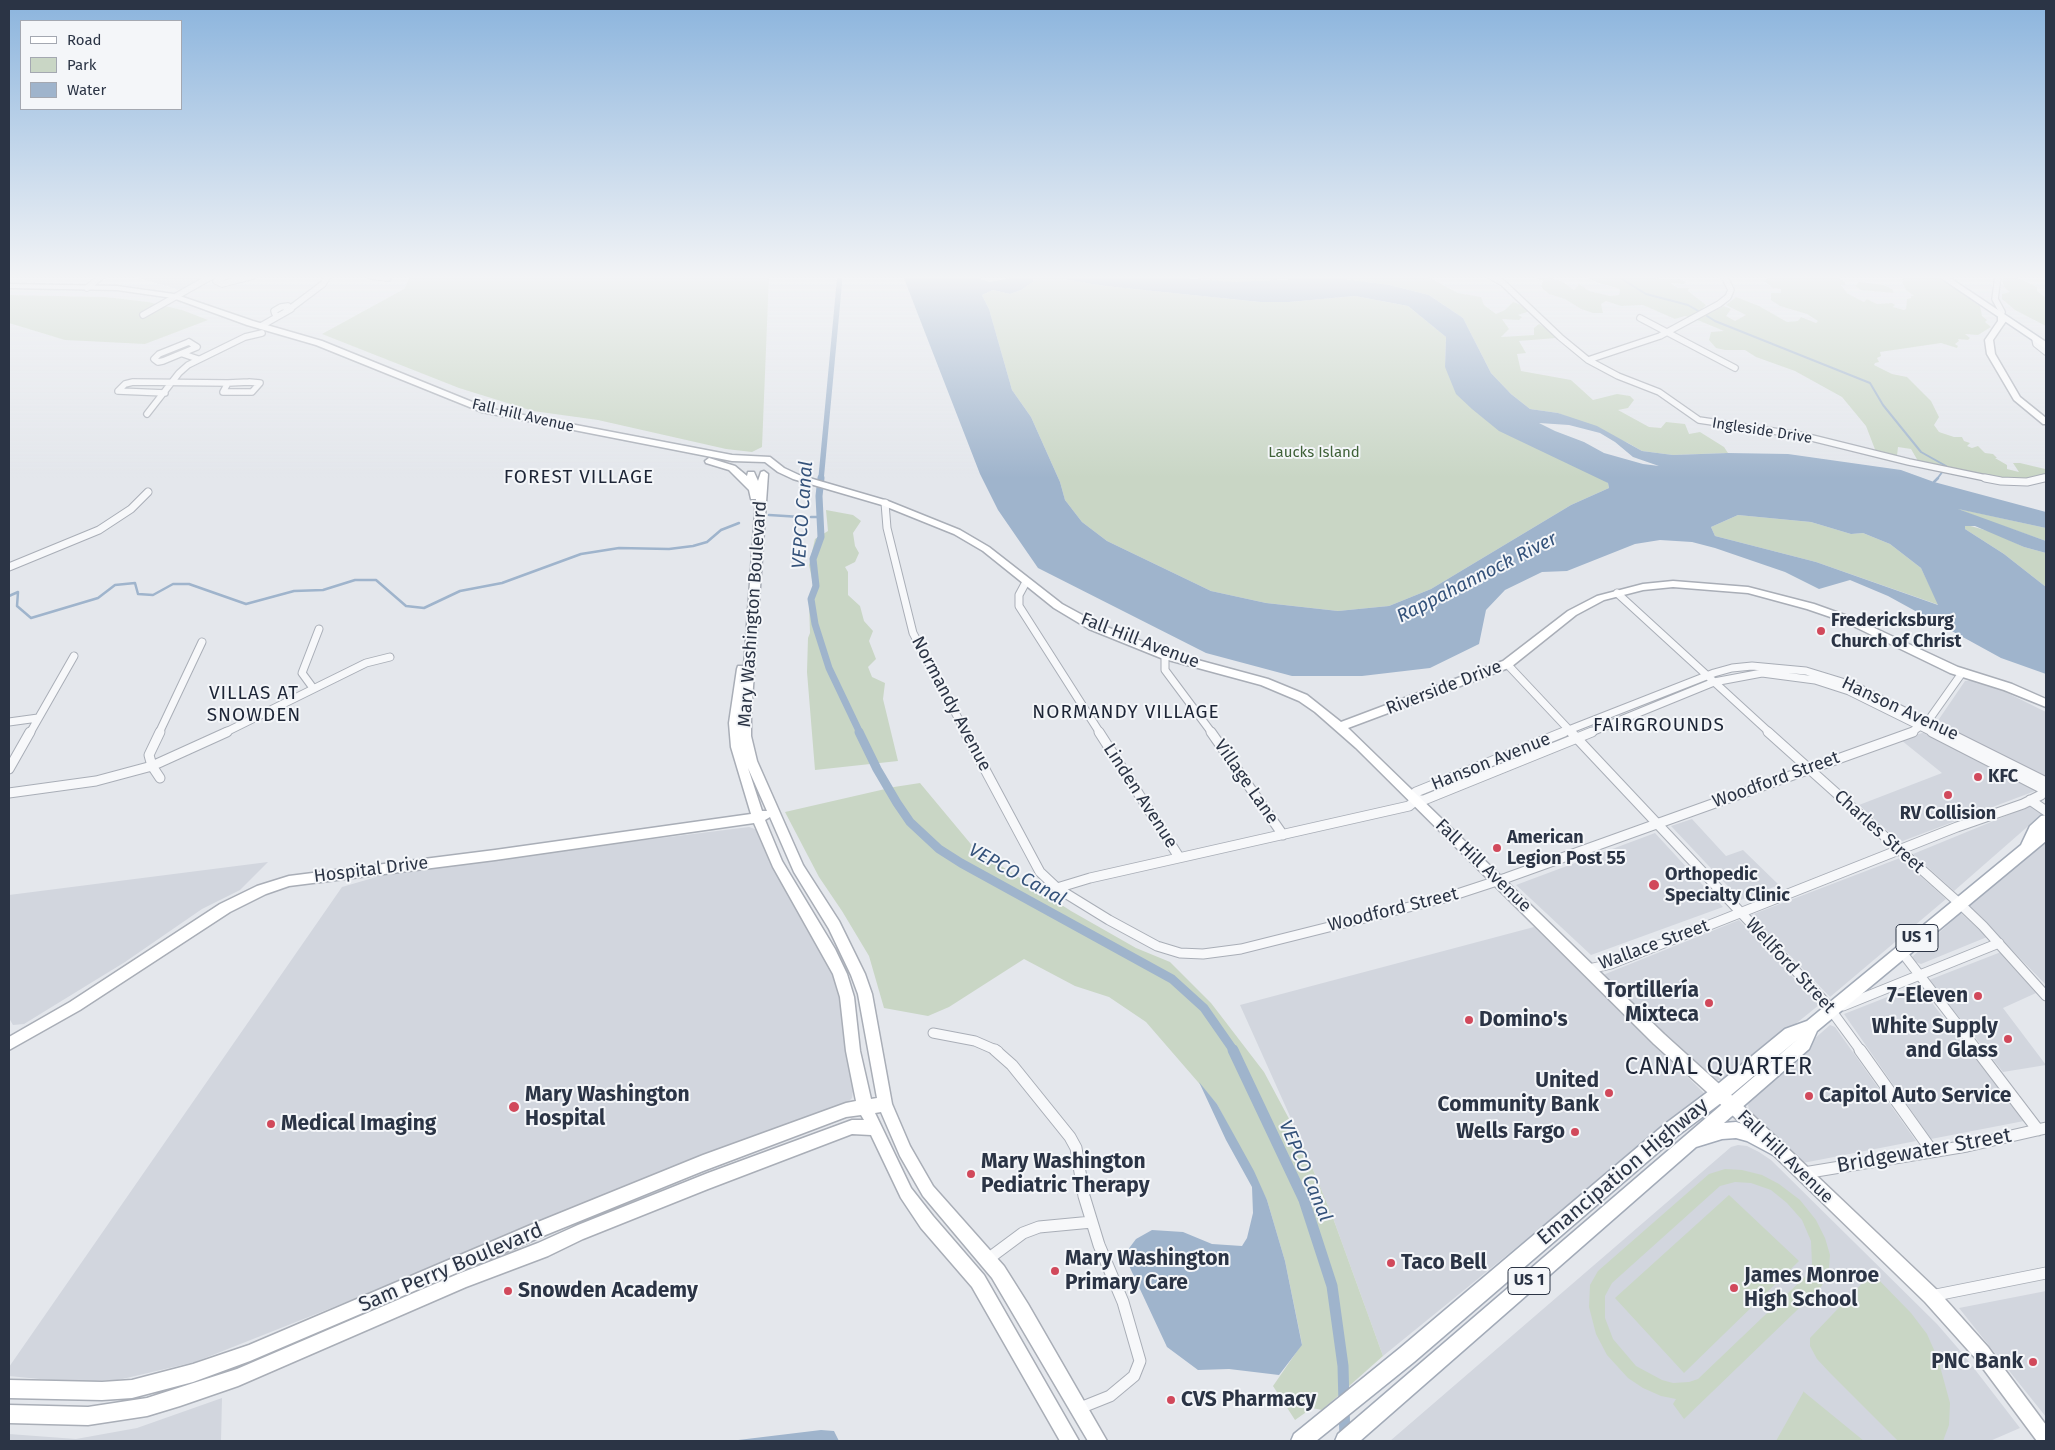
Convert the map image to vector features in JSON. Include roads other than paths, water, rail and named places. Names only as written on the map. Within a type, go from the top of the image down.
[{"type":"main road","name":"Emancipation Highway","points":[[2024,851],[2035,830],[2046,820]]},
{"type":"main road","name":"Emancipation Highway","points":[[1301,1441],[1376,1381],[1671,1130],[1786,1038],[1812,1026],[2046,833]]},
{"type":"main road","name":"Emancipation Highway","points":[[1345,1441],[1804,1044],[1812,1026]]},
{"type":"main road","points":[[1689,1144],[1722,1131],[1735,1130],[1750,1134],[1777,1149]]},
{"type":"street","points":[[185,344],[159,354],[154,358],[160,362],[183,354],[197,347],[194,344]]},
{"type":"street","points":[[198,359],[201,355],[220,344]]},
{"type":"street","points":[[148,414],[184,368],[230,344]]},
{"type":"street","name":"Fall Hill Avenue","points":[[303,344],[472,413],[510,423],[724,461],[748,472],[799,477]]},
{"type":"street","name":"Fall Hill Avenue","points":[[322,344],[459,402],[485,410],[723,456],[767,459],[781,470],[885,503],[973,540],[1026,582],[1074,616],[1121,638],[1165,655],[1275,686],[1303,698],[1340,727],[1589,968],[1659,1039],[1733,1106],[1931,1296],[1982,1353],[2046,1439]]},
{"type":"street","name":"Ingleside Drive","points":[[1570,344],[1588,360],[1607,371],[1659,392],[1704,422],[1800,435],[1909,462],[2001,481],[2027,482],[2046,477]]},
{"type":"street","points":[[1588,360],[1635,344]]},
{"type":"street","points":[[1690,344],[1735,368]]},
{"type":"street","points":[[1990,344],[1991,354],[2017,398],[2046,422]]},
{"type":"street","points":[[2037,344],[2038,347],[2046,352]]},
{"type":"street","points":[[183,354],[198,359]]},
{"type":"street","points":[[165,394],[118,391],[131,382],[260,383],[252,392],[223,392],[228,383]]},
{"type":"street","points":[[678,454],[732,468],[746,480],[754,497]]},
{"type":"street","points":[[748,472],[746,465],[755,459]]},
{"type":"street","points":[[766,474],[773,469],[774,464]]},
{"type":"street","name":"Mary Washington Boulevard","points":[[748,472],[754,483],[754,497],[745,638],[735,723],[737,747],[758,818],[777,863],[830,953],[840,974],[847,997],[853,1050],[864,1107],[906,1193],[987,1295],[1070,1441]]},
{"type":"street","name":"Mary Washington Boulevard","points":[[766,474],[762,484],[755,602],[745,715],[745,736],[751,760],[798,868],[834,925],[858,974],[865,994],[885,1104],[905,1151],[928,1191],[988,1259],[1022,1310],[1098,1441]]},
{"type":"street","points":[[9,567],[98,530],[131,509],[148,492]]},
{"type":"street","name":"Normandy Avenue","points":[[885,503],[886,522],[894,559],[913,633],[920,650],[1040,872],[1057,888]]},
{"type":"street","name":"Linden Avenue","points":[[1026,582],[1019,595],[1018,606],[1179,857]]},
{"type":"street","name":"Riverside Drive","points":[[1340,727],[1507,664],[1572,613],[1600,598],[1643,587],[1682,584],[1769,594],[1810,606],[1849,620],[1962,673],[2008,687],[2046,703]]},
{"type":"street","name":"Charles Street","points":[[1616,593],[1899,851],[1959,903],[1999,943],[2046,996]]},
{"type":"street","points":[[313,688],[302,673],[319,629]]},
{"type":"street","points":[[160,778],[152,766],[149,755],[202,642]]},
{"type":"street","name":"Village Lane","points":[[1165,655],[1166,670],[1175,686],[1209,730],[1283,835]]},
{"type":"street","points":[[9,770],[74,656]]},
{"type":"street","points":[[9,792],[96,781],[152,766],[262,715],[366,663],[390,657]]},
{"type":"street","name":"Wellford Street","points":[[1507,664],[1832,1010],[1932,1152]]},
{"type":"street","name":"Hanson Avenue","points":[[1416,800],[1416,792],[1568,730],[1707,676],[1732,668],[1752,666],[1806,671],[1855,686],[1925,724],[2046,784]]},
{"type":"street","name":"Hanson Avenue","points":[[1057,888],[1090,878],[1179,857],[1409,806],[1416,800],[1424,800],[1714,682],[1744,675],[1762,673],[1815,680],[1858,694],[1925,724]]},
{"type":"street","points":[[1925,724],[1962,673]]},
{"type":"street","points":[[9,722],[38,718]]},
{"type":"street","name":"Woodford Street","points":[[1057,888],[1109,920],[1157,946],[1180,953],[1198,954],[1241,949],[1404,909],[1498,881],[1810,769],[1925,724]]},
{"type":"street","name":"Wallace Street","points":[[1589,968],[1611,964],[2030,800],[2041,795],[2046,784]]},
{"type":"street","points":[[2030,800],[2046,811]]},
{"type":"street","name":"Hospital Drive","points":[[9,1044],[75,1006],[225,908],[262,890],[289,881],[495,855],[758,818],[774,813]]},
{"type":"street","points":[[1832,1010],[1999,943]]},
{"type":"street","points":[[1901,951],[2042,1129]]},
{"type":"street","points":[[933,1033],[975,1041],[990,1046],[1012,1065],[1073,1142],[1079,1160],[1081,1182],[1099,1245],[1123,1302],[1140,1361],[1134,1376],[1110,1396],[1080,1408]]},
{"type":"street","name":"Sam Perry Boulevard","points":[[9,1389],[102,1391],[132,1389],[193,1373],[250,1353],[539,1230],[703,1163],[846,1110],[885,1104]]},
{"type":"street","name":"Sam Perry Boulevard","points":[[9,1414],[88,1416],[147,1407],[180,1397],[238,1377],[455,1284],[708,1181],[852,1127],[874,1128]]},
{"type":"street","name":"Bridgewater Street","points":[[1802,1173],[1967,1146],[2042,1129]]},
{"type":"street","points":[[988,1259],[1023,1233],[1039,1227],[1092,1222]]},
{"type":"street","points":[[1931,1296],[2046,1273]]},
{"type":"water","name":"Rappahannock River","points":[[929,344],[999,344],[1012,390],[1031,417],[1060,482],[1065,500],[1082,522],[1107,541],[1211,591],[1266,603],[1338,611],[1389,606],[1431,589],[1571,505],[1609,488],[1608,483],[1499,431],[1456,394],[1445,367],[1446,344],[1476,344],[1491,373],[1511,394],[1530,409],[1558,413],[1597,426],[1642,451],[1673,455],[1728,453],[1788,454],[1901,470],[1934,482],[2046,512],[2046,528],[1958,509],[2046,541],[2046,553],[2024,547],[1975,526],[1965,526],[1965,529],[2004,554],[2046,587],[2046,674],[2001,658],[1888,596],[1850,580],[1819,589],[1785,572],[1715,548],[1692,542],[1660,540],[1635,544],[1567,571],[1542,572],[1505,590],[1486,610],[1479,644],[1430,668],[1362,676],[1292,676],[1206,653],[1038,568],[998,510],[980,474]],"holes":[[[1539,423],[1569,425],[1600,433],[1615,442],[1633,457],[1659,466],[1643,464],[1604,453],[1584,442]],[[1738,515],[1811,522],[1851,534],[1863,533],[1890,544],[1921,568],[1938,605],[1816,562],[1715,536],[1711,527]]]},
{"type":"water","points":[[1199,1082],[1217,1104],[1254,1171],[1267,1200],[1285,1261],[1302,1345],[1279,1375],[1229,1369],[1198,1370],[1167,1347],[1124,1255],[1136,1239],[1152,1230],[1183,1232],[1212,1244],[1242,1246],[1247,1238],[1253,1213],[1252,1187],[1226,1140]]},
{"type":"water","points":[[821,1430],[834,1431],[839,1441],[730,1441]]},
{"type":"waterway","name":"VEPCO Canal","points":[[821,479],[834,344]]},
{"type":"waterway","points":[[1772,344],[1870,383],[1883,405],[1921,452],[1946,466]]},
{"type":"waterway","points":[[1937,479],[1943,471]]},
{"type":"waterway","name":"VEPCO Canal","points":[[821,478],[819,496],[821,537],[813,559],[816,586],[811,599],[815,624],[829,668],[860,733]]},
{"type":"waterway","points":[[1934,482],[1937,479]]},
{"type":"waterway","points":[[769,515],[801,517]]},
{"type":"waterway","points":[[811,517],[820,517]]},
{"type":"waterway","points":[[9,596],[18,592],[17,606],[31,618],[98,598],[115,585],[135,583],[138,594],[153,595],[173,584],[189,584],[246,604],[294,591],[323,590],[355,580],[376,580],[406,606],[424,608],[460,591],[502,583],[581,554],[619,548],[669,549],[693,546],[707,542],[721,530],[739,523]]},
{"type":"waterway","name":"VEPCO Canal","points":[[859,732],[877,769],[897,803],[910,822],[939,849],[961,863],[1172,979],[1204,1008],[1234,1051]]},
{"type":"waterway","name":"VEPCO Canal","points":[[1233,1050],[1304,1200],[1332,1286],[1343,1366],[1345,1441]]},
{"type":"place","name":"Fredericksburg Church of Christ","points":[[1821,631]]},
{"type":"place","name":"KFC","points":[[1978,777]]},
{"type":"place","name":"RV Collision","points":[[1948,795]]},
{"type":"place","name":"American Legion Post 55","points":[[1497,848]]},
{"type":"place","name":"Orthopedic Specialty Clinic","points":[[1654,885]]},
{"type":"place","name":"7-Eleven","points":[[1978,996]]},
{"type":"place","name":"Tortillería Mixteca","points":[[1709,1003]]},
{"type":"place","name":"Domino's","points":[[1469,1020]]},
{"type":"place","name":"White Supply and Glass","points":[[2008,1039]]},
{"type":"place","name":"United Community Bank","points":[[1609,1093]]},
{"type":"place","name":"Capitol Auto Service","points":[[1809,1096]]},
{"type":"place","name":"Mary Washington Hospital","points":[[514,1107]]},
{"type":"place","name":"Medical Imaging","points":[[271,1124]]},
{"type":"place","name":"Wells Fargo","points":[[1575,1132]]},
{"type":"place","name":"Mary Washington Pediatric Therapy","points":[[971,1174]]},
{"type":"place","name":"Taco Bell","points":[[1391,1263]]},
{"type":"place","name":"Mary Washington Primary Care","points":[[1055,1271]]},
{"type":"place","name":"James Monroe High School","points":[[1734,1288]]},
{"type":"place","name":"Snowden Academy","points":[[508,1291]]},
{"type":"place","name":"PNC Bank","points":[[2033,1362]]},
{"type":"place","name":"CVS Pharmacy","points":[[1171,1400]]},
{"type":"district","name":"FOREST VILLAGE","points":[[579,478]]},
{"type":"district","name":"VILLAS AT SNOWDEN","points":[[254,705]]},
{"type":"district","name":"NORMANDY VILLAGE","points":[[1126,713]]},
{"type":"district","name":"FAIRGROUNDS","points":[[1659,726]]},
{"type":"district","name":"CANAL QUARTER","points":[[1719,1067]]},
{"type":"park label","name":"Laucks Island","points":[[1314,453]]}]
